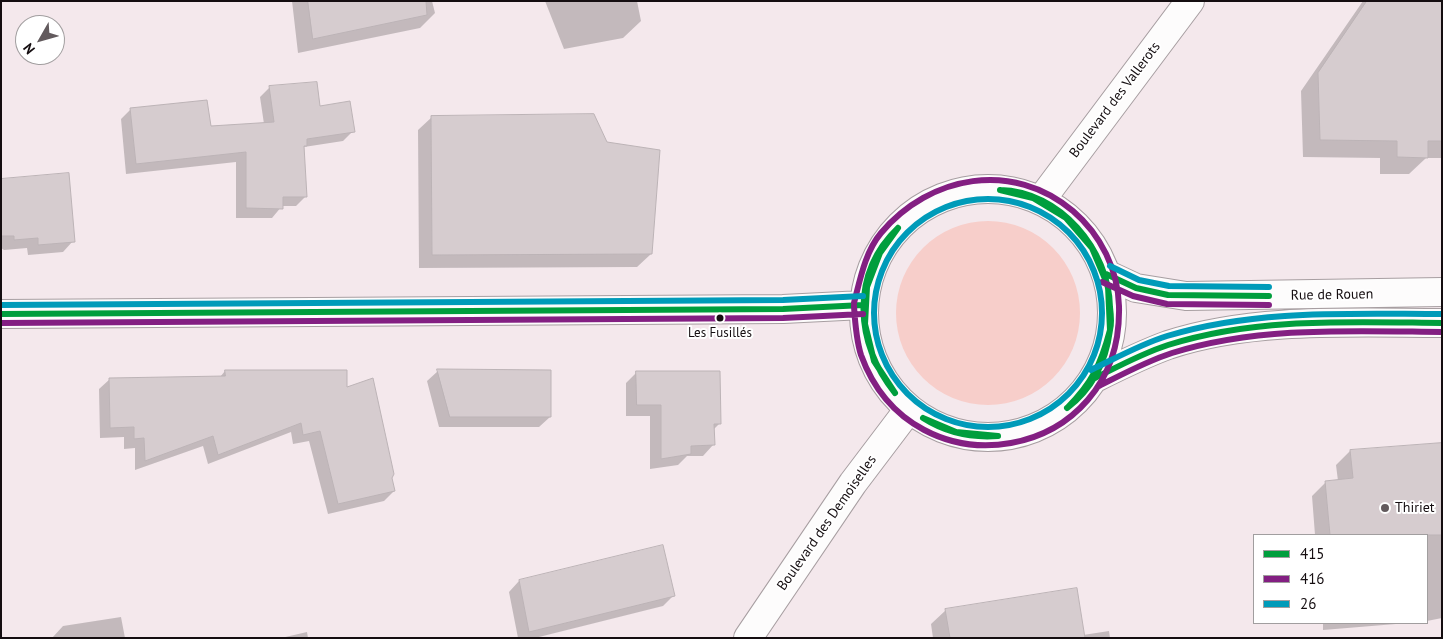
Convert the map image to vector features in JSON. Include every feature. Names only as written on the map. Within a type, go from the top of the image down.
[{"type":"main road","name":"Boulevard des Vallerots","points":[[1041,200],[1190,1]]},
{"type":"main road","points":[[973,189],[1008,190],[1041,200],[1069,218],[1092,244],[1106,274],[1113,309],[1109,345],[1095,378],[1078,399],[1057,417],[1021,434],[982,438],[943,430],[909,409],[883,380],[867,344],[863,305],[870,271],[886,240],[910,215],[940,197],[973,189]]},
{"type":"main road","name":"Rue de Rouen","points":[[1106,274],[1136,288],[1186,296],[1442,292]]},
{"type":"main road","points":[[1,314],[783,309],[863,305]]},
{"type":"main road","name":"Rue de Rouen","points":[[1095,378],[1168,345],[1248,328],[1310,323],[1442,323]]},
{"type":"main road","name":"Boulevard des Demoiselles","points":[[748,638],[853,483],[909,409]]},
{"type":"shaded area","points":[[997,221],[1006,222],[1032,231],[1059,254],[1070,269],[1079,295],[1079,331],[1070,357],[1047,384],[1032,395],[1006,404],[979,405],[970,404],[944,395],[917,372],[906,357],[897,331],[896,304],[897,295],[906,269],[929,242],[944,231],[970,222]]},
{"type":"building","points":[[308,1],[426,1],[427,15],[313,39]]},
{"type":"building","points":[[1367,1],[1442,1],[1442,141],[1428,141],[1428,158],[1397,157],[1397,141],[1320,140],[1318,73]]},
{"type":"building","points":[[317,82],[320,106],[350,101],[355,132],[307,139],[307,146],[304,146],[307,197],[283,197],[283,209],[246,208],[246,152],[136,164],[130,108],[207,100],[211,126],[274,122],[269,86]]},
{"type":"building","points":[[594,114],[607,142],[660,150],[652,254],[432,255],[431,116]]},
{"type":"building","points":[[69,173],[75,242],[38,245],[38,238],[14,240],[14,236],[1,236],[1,179]]},
{"type":"building","points":[[437,369],[551,370],[551,417],[450,417]]},
{"type":"building","points":[[225,370],[347,370],[347,387],[373,378],[394,474],[392,478],[395,491],[338,504],[320,431],[303,435],[301,423],[218,455],[213,436],[145,461],[144,438],[134,439],[134,427],[110,428],[109,378],[225,376]]},
{"type":"building","points":[[636,371],[720,371],[721,424],[714,424],[715,445],[691,446],[691,454],[661,459],[661,405],[637,405]]},
{"type":"building","name":"Thiriet","points":[[1442,443],[1442,535],[1330,534],[1325,481],[1353,478],[1350,450]]},
{"type":"building","points":[[663,545],[675,596],[529,632],[519,580]]},
{"type":"building","points":[[1077,588],[1085,638],[950,638],[945,609]]},
{"type":"transit line","name":"416","points":[[854,303],[864,266],[875,241],[901,213],[923,198],[947,187],[973,181],[999,180],[1025,185],[1050,195],[1083,220],[1100,242],[1106,254],[1115,279],[1119,306],[1111,359],[1088,400],[1053,428],[1011,443],[967,444],[924,430],[887,400],[861,355],[854,306]]},
{"type":"transit line","name":"415","points":[[1000,190],[1022,193],[1042,201],[1061,212],[1091,245],[1101,265],[1107,286],[1111,316],[1110,330]]},
{"type":"transit line","name":"415","points":[[1000,190],[1033,198],[1066,218],[1092,248],[1108,286],[1110,330]]},
{"type":"transit line","name":"26","points":[[988,199],[1010,201],[1042,212],[1069,232],[1089,259],[1100,291],[1102,313],[1100,335],[1089,367],[1069,394],[1042,414],[1010,425],[988,427],[966,425],[934,414],[907,394],[887,367],[876,335],[874,313],[876,291],[887,259],[907,232],[934,212],[966,201],[988,199]]},
{"type":"transit line","name":"415","points":[[895,393],[882,374],[872,353],[866,331],[864,309],[865,288],[872,266],[882,246],[898,228]]},
{"type":"transit line","name":"415","points":[[895,393],[874,361],[865,324],[867,287],[880,253],[898,228]]},
{"type":"transit line","name":"26","points":[[1110,266],[1139,280],[1169,286],[1269,287]]},
{"type":"transit line","name":"415","points":[[1106,274],[1136,288],[1168,295],[1269,296]]},
{"type":"transit line","name":"416","points":[[1102,282],[1133,296],[1167,304],[1269,305]]},
{"type":"transit line","name":"26","points":[[1,305],[783,300],[863,296]]},
{"type":"transit line","name":"415","points":[[1,314],[783,309],[863,305]]},
{"type":"transit line","name":"416","points":[[1,323],[783,318],[863,314]]},
{"type":"transit line","name":"26","points":[[1091,370],[1157,339],[1201,327],[1235,321],[1303,315],[1442,314]]},
{"type":"transit line","name":"415","points":[[1095,378],[1159,348],[1201,336],[1235,330],[1269,325],[1304,323],[1442,323]]},
{"type":"transit line","name":"415","points":[[1067,408],[1083,390],[1099,363],[1110,330]]},
{"type":"transit line","name":"415","points":[[1067,408],[1084,392],[1096,374],[1105,353],[1110,330]]},
{"type":"transit line","name":"416","points":[[1099,386],[1163,356],[1205,344],[1238,338],[1306,332],[1442,332]]},
{"type":"transit line","name":"415","points":[[923,418],[956,432],[998,436]]},
{"type":"transit line","name":"415","points":[[923,418],[940,427],[959,433],[978,436],[998,436]]},
{"type":"place","name":"Les Fusillés","points":[[720,318]]},
{"type":"place","name":"Thiriet","points":[[1385,508]]}]
